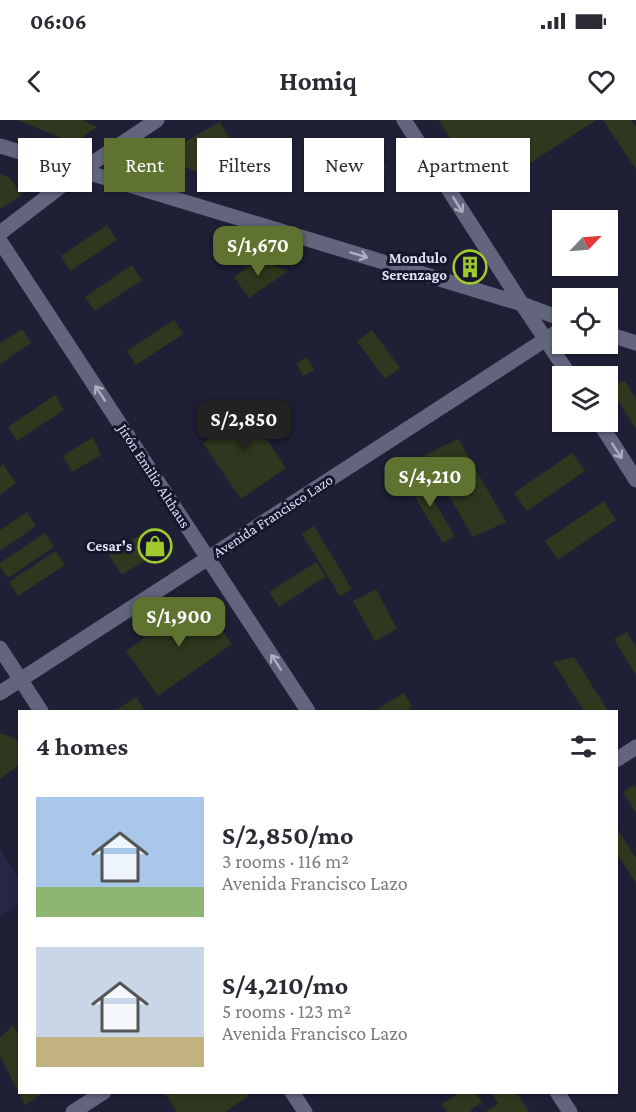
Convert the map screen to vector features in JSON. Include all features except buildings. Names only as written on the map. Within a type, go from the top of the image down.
[{"type":"street","points":[[92,163],[157,120]]},
{"type":"street","points":[[410,122],[522,304],[564,366]]},
{"type":"street","points":[[0,146],[18,151]]},
{"type":"street","points":[[92,173],[522,304],[552,315]]},
{"type":"street","points":[[0,233],[53,192]]},
{"type":"street","name":"Jirón Emilio Althaus","points":[[0,240],[307,710]]},
{"type":"street","name":"Avenida Francisco Lazo","points":[[0,693],[552,336]]},
{"type":"street","points":[[618,337],[636,343]]},
{"type":"street","points":[[605,432],[636,480]]},
{"type":"street","points":[[0,648],[40,710]]},
{"type":"street","points":[[618,759],[636,747]]},
{"type":"street","points":[[73,1112],[101,1094]]},
{"type":"street","points":[[293,1094],[305,1112]]},
{"type":"street","points":[[558,1094],[570,1112]]},
{"type":"shaded area","points":[[0,848],[18,878],[18,906],[0,917]]},
{"type":"place","name":"Mondulo Serenzago","points":[[470,267]]},
{"type":"place","name":"Cesar's","points":[[155,546]]}]
